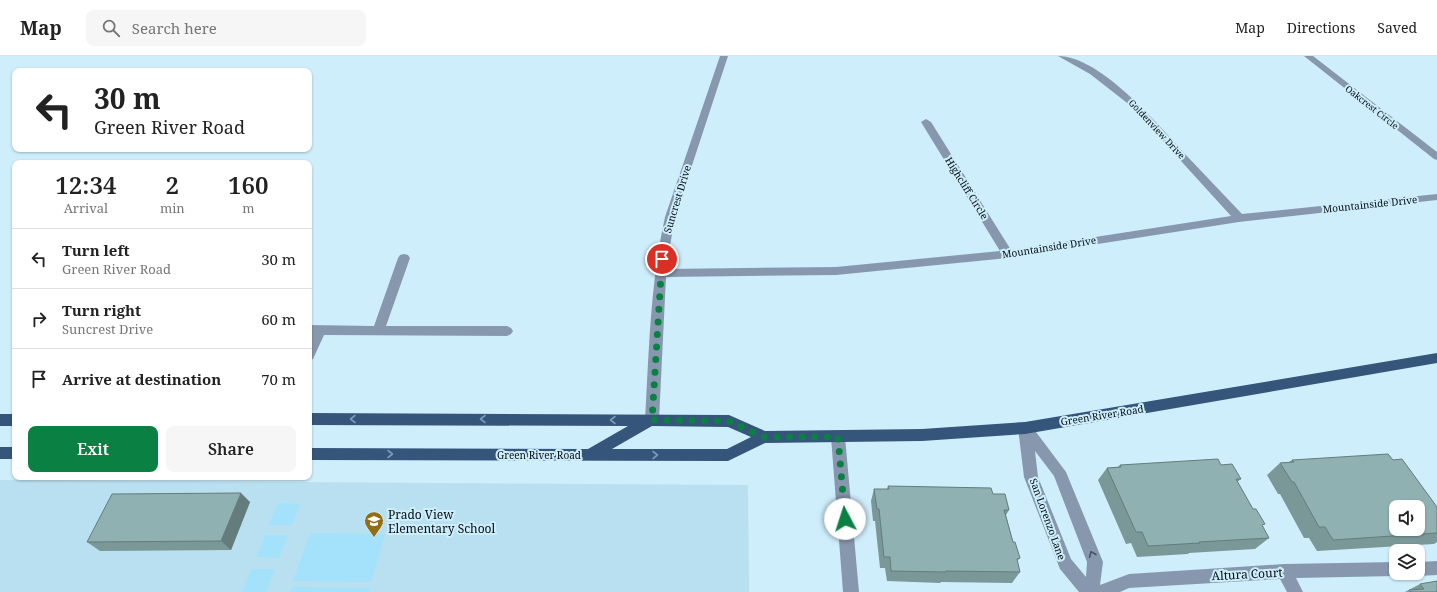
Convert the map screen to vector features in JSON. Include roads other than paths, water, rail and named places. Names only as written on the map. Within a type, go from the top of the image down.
[{"type":"main road","name":"Green River Road","points":[[312,419],[729,421],[764,437],[922,435],[1025,428],[1437,358]]},
{"type":"main road","points":[[0,420],[12,420]]},
{"type":"main road","points":[[588,455],[652,420]]},
{"type":"main road","name":"Green River Road","points":[[312,454],[728,455],[764,437]]},
{"type":"main road","points":[[0,453],[12,453]]},
{"type":"street","name":"Suncrest Drive","points":[[652,420],[660,273],[664,244],[670,217],[724,56]]},
{"type":"street","name":"Goldenview Drive","points":[[1062,56],[1093,72],[1134,104],[1239,218]]},
{"type":"street","name":"Oakcrest Circle","points":[[1308,56],[1437,157]]},
{"type":"street","name":"Highcliff Circle","points":[[926,122],[1008,254]]},
{"type":"street","name":"Mountainside Drive","points":[[660,273],[836,271],[1008,254],[1239,218],[1437,197]]},
{"type":"street","points":[[378,330],[404,258]]},
{"type":"street","points":[[312,340],[314,330],[507,331]]},
{"type":"street","points":[[1025,428],[1059,472],[1095,562],[1092,592]]},
{"type":"street","name":"San Lorenzo Lane","points":[[1025,428],[1032,477],[1065,564],[1089,592]]},
{"type":"street","points":[[838,437],[851,592]]},
{"type":"street","points":[[1425,569],[1437,568]]},
{"type":"street","name":"Altura Court","points":[[1101,592],[1129,581],[1284,572],[1389,569]]},
{"type":"street","points":[[1284,572],[1295,592]]},
{"type":"place","name":"Prado View Elementary School","points":[[374,538]]}]
